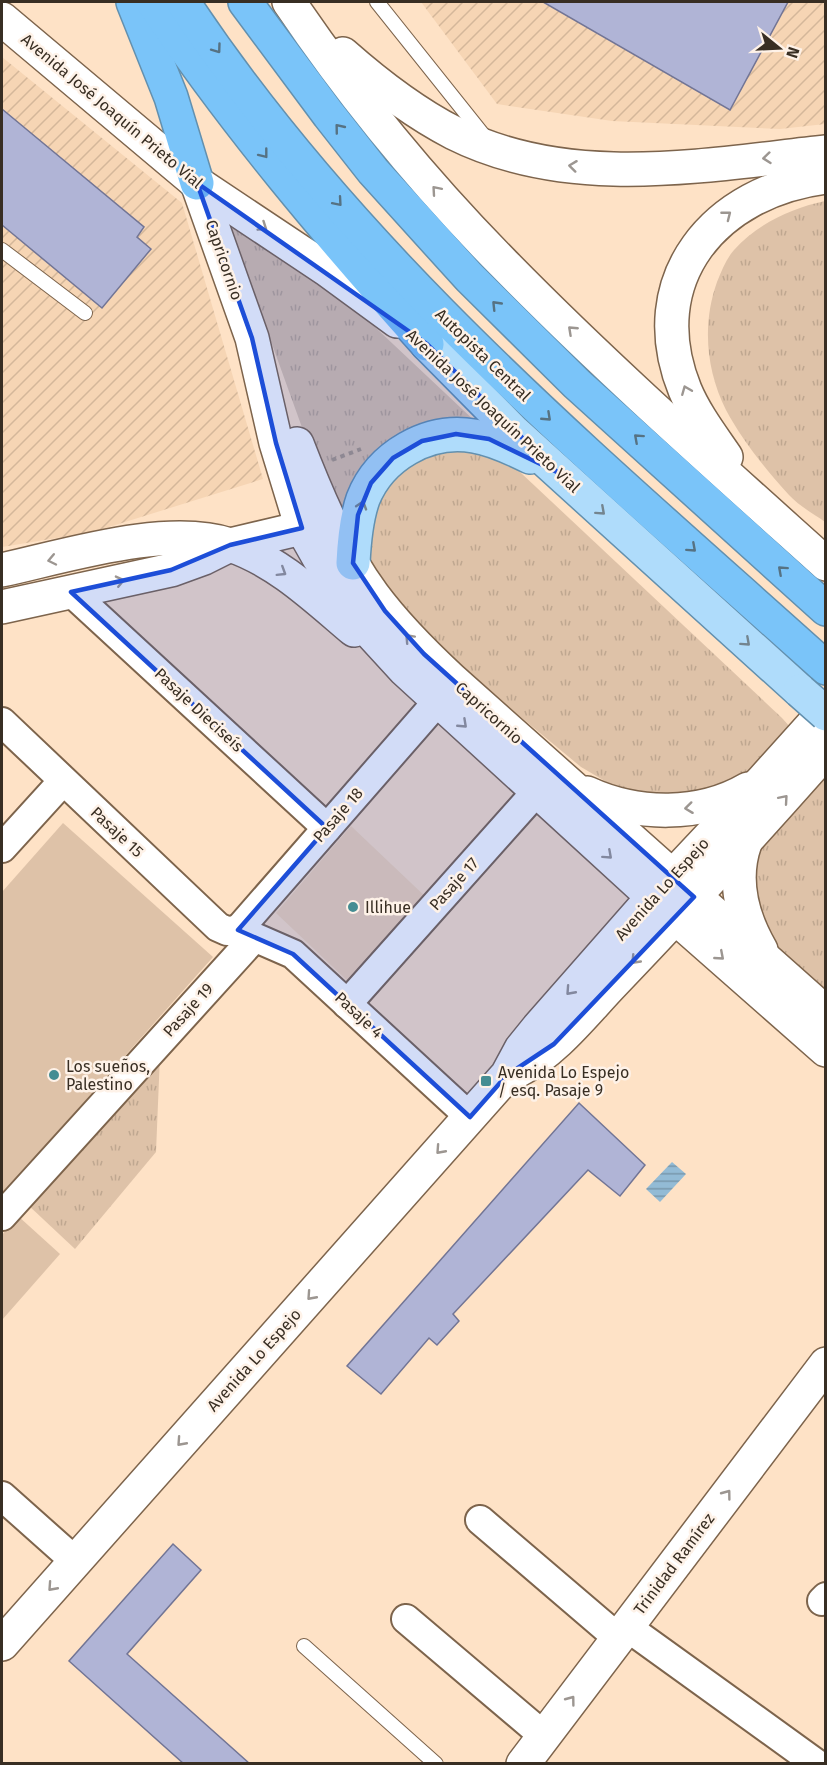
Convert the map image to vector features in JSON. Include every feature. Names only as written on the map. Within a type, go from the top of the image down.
[{"type":"highway","points":[[133,2],[171,97],[197,183]]},
{"type":"highway","points":[[153,2],[228,108],[283,179],[344,252],[427,344]]},
{"type":"highway","name":"Autopista Central","points":[[183,2],[237,77],[321,182],[427,300],[524,396],[824,667]]},
{"type":"highway","points":[[245,2],[310,91],[374,171],[469,278],[577,384],[825,609]]},
{"type":"main road","points":[[290,2],[342,54],[408,105],[456,134],[495,149],[567,165],[636,170],[825,152]]},
{"type":"main road","points":[[290,2],[353,90],[406,156],[503,263],[558,317],[825,564]]},
{"type":"main road","name":"Avenida José Joaquín Prieto Vial","points":[[2,19],[197,183],[326,269],[427,344],[490,409],[557,472],[817,705]]},
{"type":"main road","points":[[764,508],[715,441],[685,390],[673,341],[672,316],[675,296],[688,259],[711,229],[724,217],[754,197],[774,189],[825,177]]},
{"type":"main road","name":"Capricornio","points":[[197,183],[252,338],[276,443],[302,528],[348,603],[372,634],[405,670],[537,791],[674,897],[767,962],[825,1013]]},
{"type":"main road","name":"Capricornio","points":[[252,338],[277,388],[312,484],[353,563],[385,611],[424,654],[569,784],[674,897],[825,1050]]},
{"type":"main road","points":[[353,563],[358,515],[371,483],[393,458],[423,441],[456,434],[489,439],[522,453],[557,472]]},
{"type":"main road","points":[[302,528],[310,508],[312,484]]},
{"type":"main road","points":[[2,607],[188,565],[230,545],[302,528],[327,540],[353,563]]},
{"type":"main road","points":[[2,570],[162,538],[188,538],[230,545],[290,577],[377,650],[405,670]]},
{"type":"main road","name":"Avenida Lo Espejo","points":[[2,1644],[507,1075],[531,1063],[554,1044],[674,897],[817,705]]},
{"type":"main road","name":"Avenida Lo Espejo","points":[[674,897],[745,843],[825,751]]},
{"type":"main road","points":[[569,784],[594,796],[619,804],[651,810],[674,810],[697,808],[720,802],[763,780]]},
{"type":"main road","points":[[745,843],[739,869],[742,903],[746,920],[767,962]]},
{"type":"main road","name":"Trinidad Ramírez","points":[[537,1754],[623,1632],[825,1364]]},
{"type":"street","name":"Pasaje Dieciseís","points":[[71,592],[327,828]]},
{"type":"street","name":"Pasaje 18","points":[[246,934],[327,828],[438,701]]},
{"type":"street","name":"Pasaje 15","points":[[2,722],[218,927],[246,934]]},
{"type":"street","points":[[2,848],[63,781]]},
{"type":"street","name":"Pasaje 17","points":[[347,1004],[537,791]]},
{"type":"street","name":"Pasaje 4","points":[[246,934],[293,954],[470,1117]]},
{"type":"street","name":"Pasaje 19","points":[[2,1216],[246,934]]},
{"type":"street","points":[[2,1496],[75,1561]]},
{"type":"street","points":[[480,1520],[623,1632],[817,1764]]},
{"type":"street","points":[[406,1619],[537,1754]]},
{"type":"lane","points":[[376,2],[495,149]]},
{"type":"lane","points":[[2,250],[85,313]]},
{"type":"lane","points":[[304,1646],[436,1764]]},
{"type":"highlighted area","points":[[197,183],[427,344],[557,472],[489,439],[456,434],[422,441],[393,458],[371,483],[358,515],[353,563],[385,611],[424,654],[694,897],[554,1044],[507,1075],[470,1117],[293,954],[238,930],[327,828],[71,592],[171,570],[230,545],[302,528],[276,443],[252,338]]},
{"type":"shaded area","points":[[421,2],[825,2],[825,124],[780,129],[612,121],[497,104]]},
{"type":"shaded area","points":[[2,57],[182,203],[263,479],[93,532],[2,547]]},
{"type":"shaded area","name":"Illihue","points":[[351,826],[430,901],[352,985],[276,913]]},
{"type":"green space","points":[[826,201],[825,522],[789,495],[755,454],[732,421],[714,379],[708,347],[708,330],[712,298],[717,282],[726,261],[734,250],[753,232],[776,218]]},
{"type":"green space","points":[[224,211],[342,296],[479,425],[452,424],[335,519]]},
{"type":"green space","points":[[441,446],[503,456],[791,728],[751,771],[685,801],[627,794],[581,767],[422,635],[369,561],[374,504],[384,482]]},
{"type":"green space","points":[[825,768],[825,1001],[755,923],[751,861]]},
{"type":"green space","name":"Los sueños, Palestino","points":[[63,823],[213,957],[2,1194],[2,892]]},
{"type":"green space","points":[[160,1055],[156,1152],[75,1249],[27,1204]]},
{"type":"green space","points":[[18,1216],[60,1254],[2,1320],[2,1235]]},
{"type":"water","points":[[672,1162],[686,1174],[660,1202],[646,1189]]},
{"type":"building","points":[[543,2],[788,2],[730,110]]},
{"type":"building","points":[[2,109],[144,227],[137,237],[151,249],[102,308],[2,225]]},
{"type":"building","points":[[579,1103],[645,1165],[620,1196],[588,1170],[453,1314],[459,1321],[437,1345],[429,1338],[381,1394],[347,1366]]},
{"type":"building","points":[[173,1544],[201,1570],[127,1654],[250,1764],[184,1764],[69,1661]]},
{"type":"place","name":"Illihue","points":[[353,907]]},
{"type":"place","name":"Los sueños, Palestino","points":[[54,1075]]},
{"type":"place","name":"Avenida Lo Espejo / esq. Pasaje 9","points":[[486,1081]]}]
